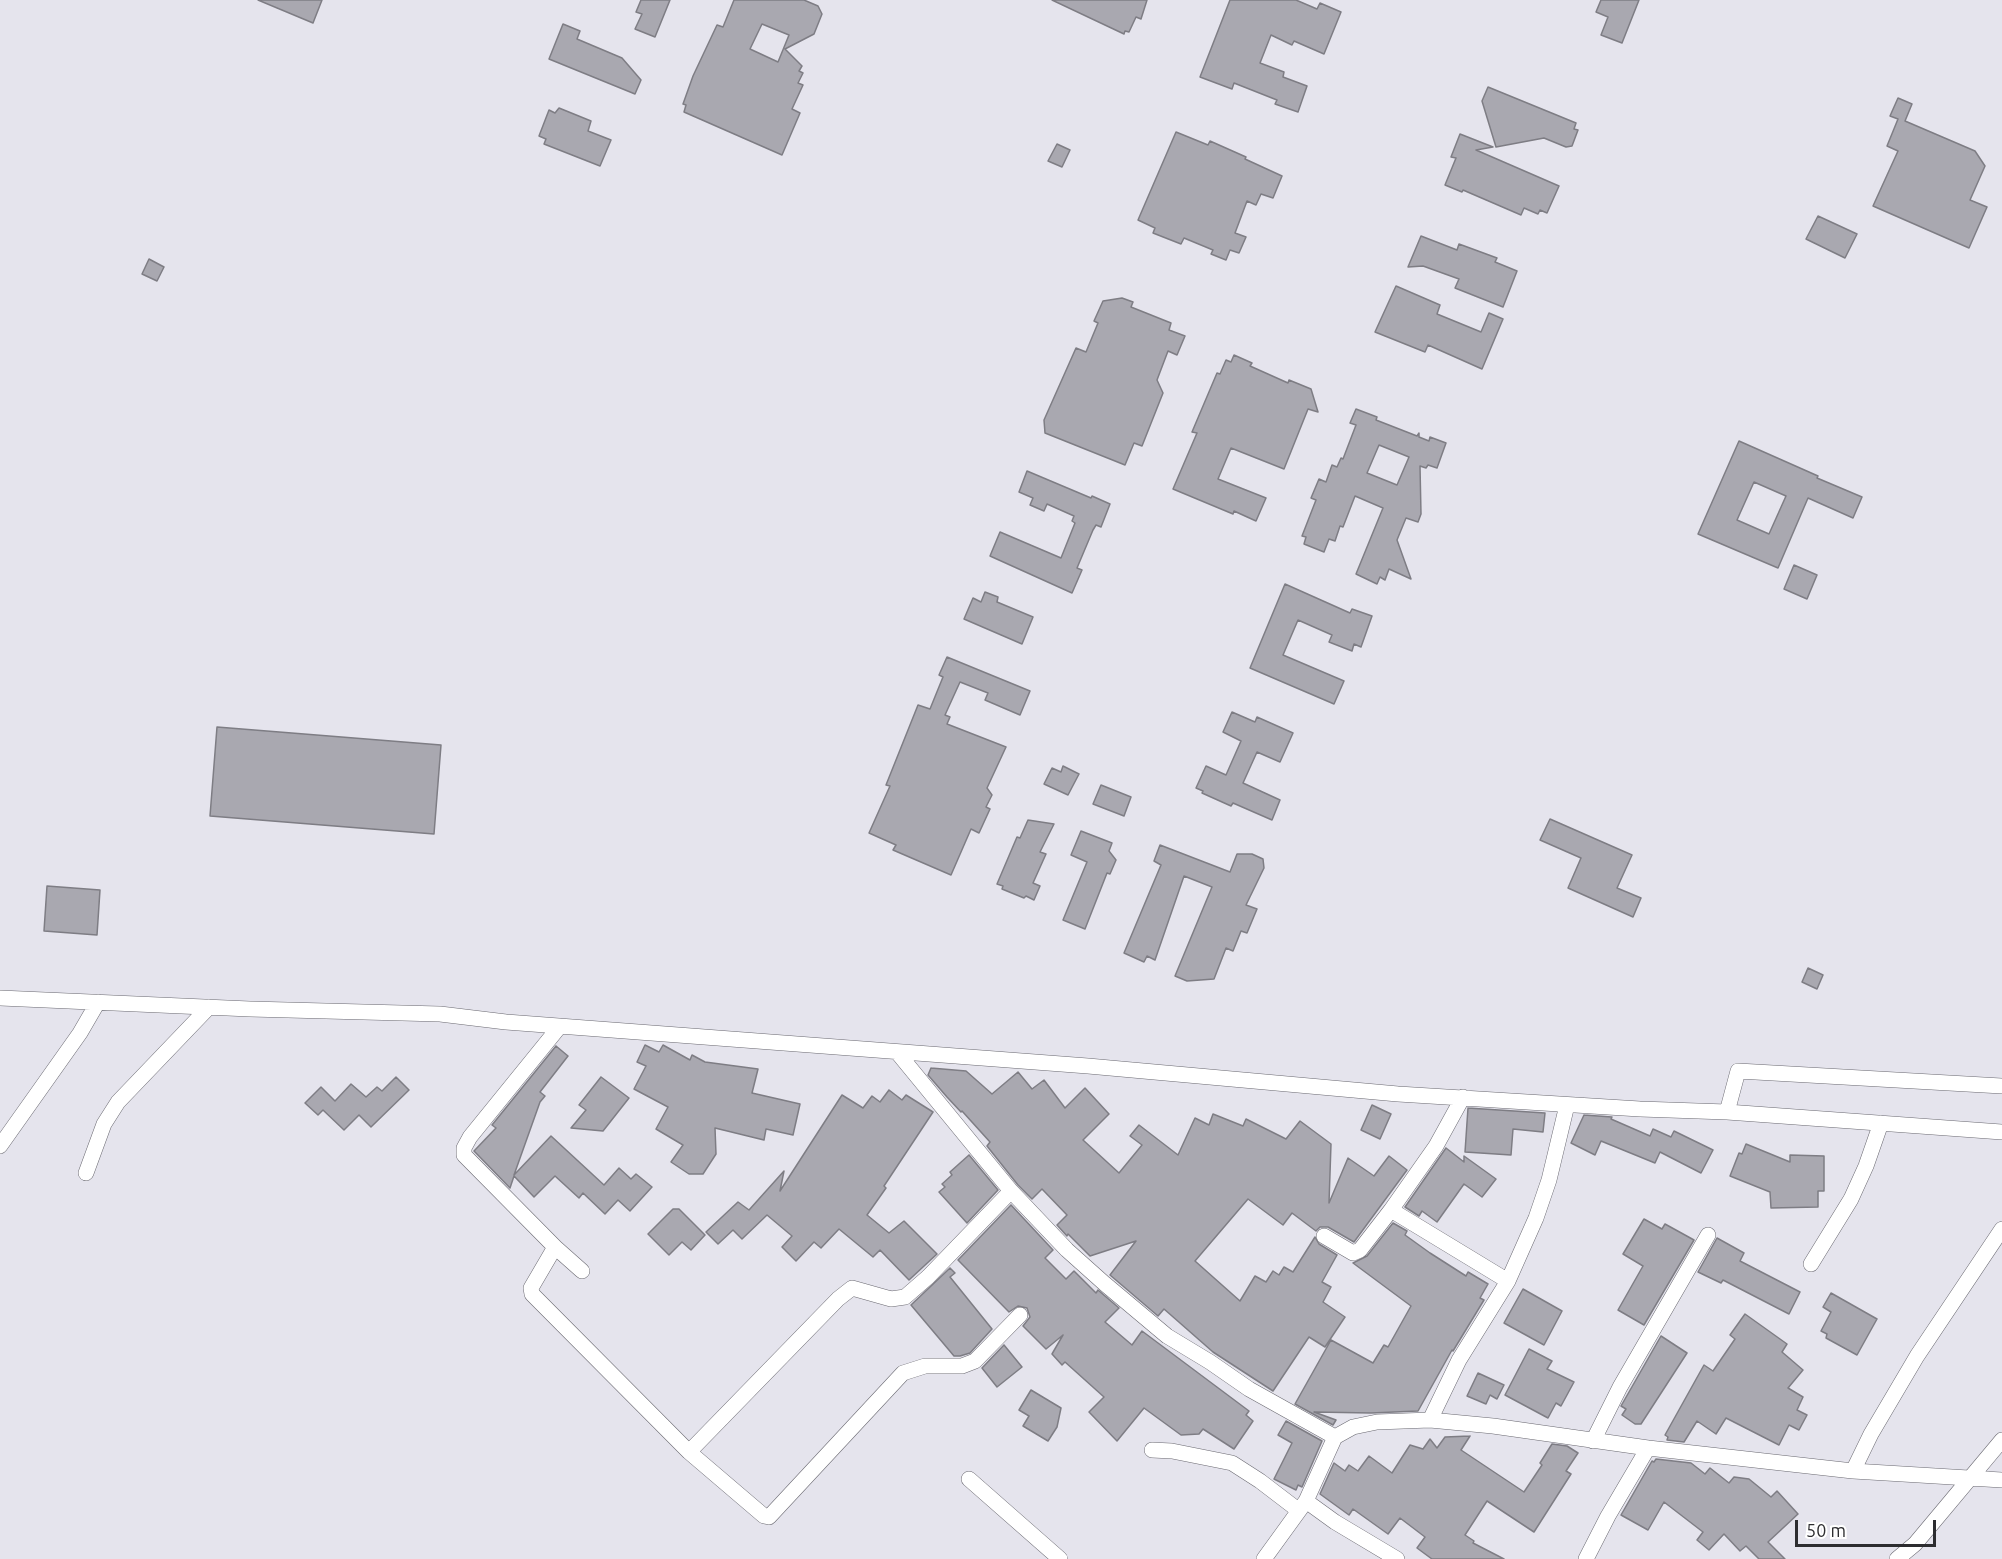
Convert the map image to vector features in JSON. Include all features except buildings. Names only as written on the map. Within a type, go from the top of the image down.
[{"type":"street","points":[[0,998],[440,1014],[560,1026],[1088,1066],[1398,1094],[1727,1112],[2002,1132]]},
{"type":"street","points":[[0,1146],[80,1033],[98,1002]]},
{"type":"street","points":[[86,1173],[104,1124],[118,1102],[209,1007]]},
{"type":"street","points":[[560,1026],[466,1142],[464,1155],[555,1247],[582,1271]]},
{"type":"street","points":[[897,1052],[1011,1191],[1067,1250],[1167,1336],[1249,1389],[1335,1437]]},
{"type":"street","points":[[1727,1112],[1738,1071],[2002,1086]]},
{"type":"street","points":[[1324,1236],[1353,1253],[1367,1244],[1436,1146],[1462,1097]]},
{"type":"street","points":[[1430,1420],[1459,1360],[1508,1281],[1536,1218],[1549,1180],[1567,1105]]},
{"type":"street","points":[[1811,1264],[1851,1199],[1866,1166],[1881,1123]]},
{"type":"street","points":[[689,1452],[838,1299],[852,1288],[891,1299],[905,1297],[928,1277],[1011,1191]]},
{"type":"street","points":[[1391,1210],[1508,1281]]},
{"type":"street","points":[[1853,1471],[1871,1434],[1917,1356],[2002,1229]]},
{"type":"street","points":[[1593,1441],[1620,1387],[1708,1235]]},
{"type":"street","points":[[555,1247],[531,1288],[532,1294],[689,1452],[764,1516],[769,1517],[903,1373],[925,1366],[962,1366],[975,1361],[1020,1315]]},
{"type":"street","points":[[1264,1559],[1302,1506],[1335,1437],[1353,1427],[1377,1422],[1430,1420],[1853,1471],[2002,1480]]},
{"type":"street","points":[[1897,1559],[1915,1544],[2002,1440]]},
{"type":"street","points":[[1586,1559],[1648,1448]]},
{"type":"street","points":[[1152,1450],[1172,1451],[1232,1463],[1302,1506],[1335,1522],[1397,1559]]},
{"type":"street","points":[[969,1479],[1060,1559]]}]
